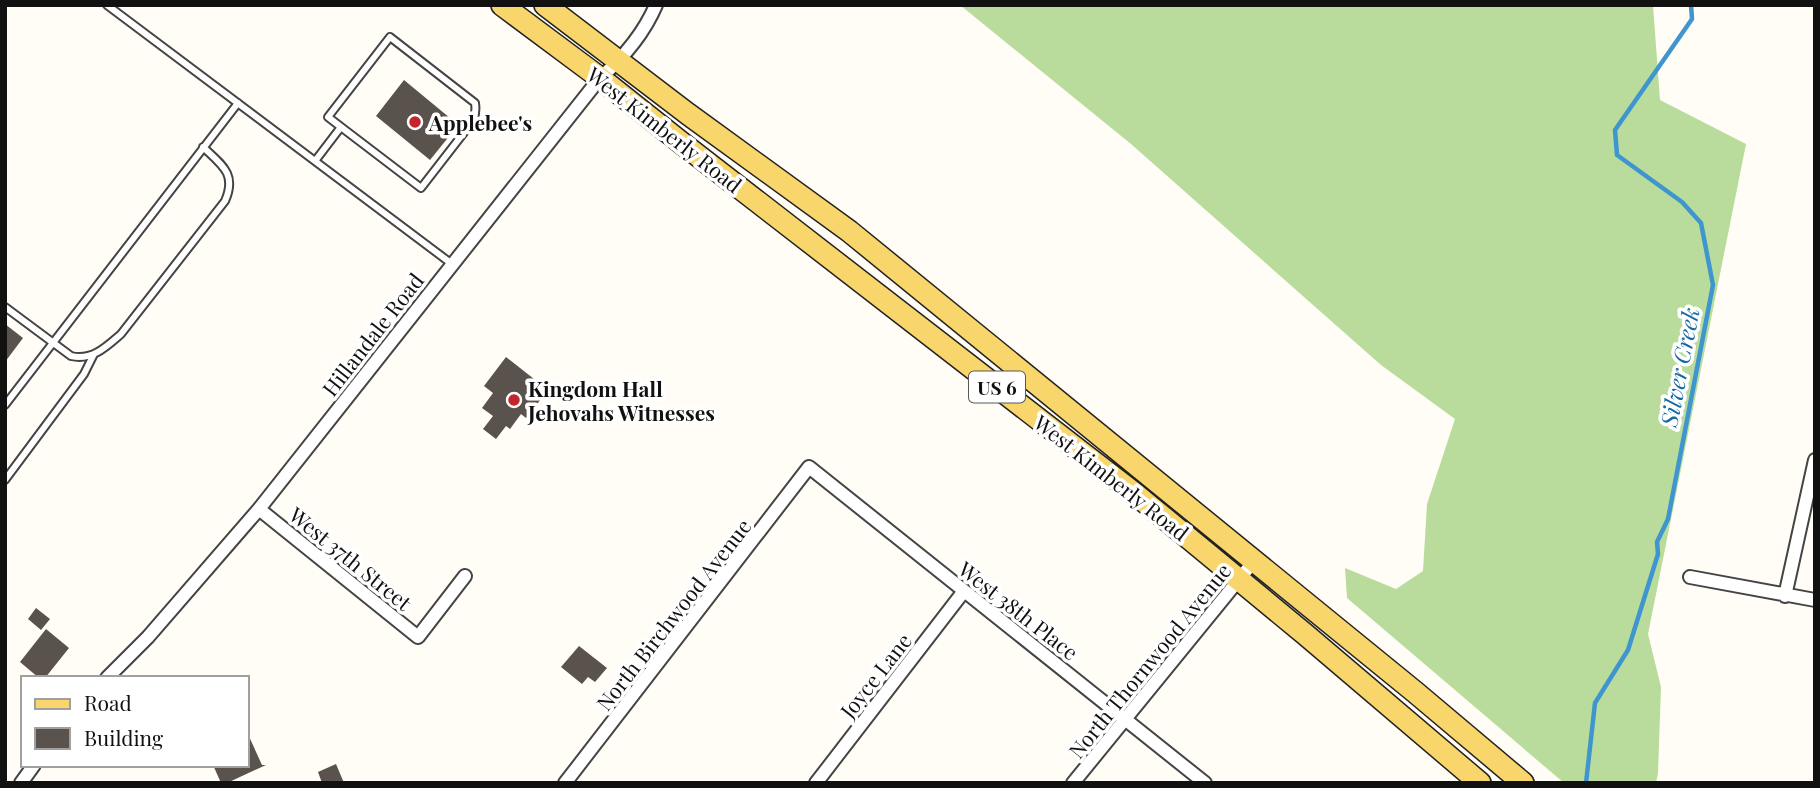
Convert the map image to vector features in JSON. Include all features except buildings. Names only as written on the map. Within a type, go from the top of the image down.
[{"type":"main road","name":"West Kimberly Road","points":[[502,5],[1135,493],[1480,783]]},
{"type":"main road","name":"West Kimberly Road","points":[[545,5],[849,231],[1523,783]]},
{"type":"street","name":"Hillandale Road","points":[[109,676],[148,637],[259,509],[600,78],[619,61],[652,15],[656,5]]},
{"type":"street","points":[[1785,596],[1815,460]]},
{"type":"street","name":"West 38th Place","points":[[809,467],[1205,783]]},
{"type":"street","name":"North Birchwood Avenue","points":[[565,783],[809,467]]},
{"type":"street","name":"West 37th Street","points":[[259,509],[418,637],[465,576]]},
{"type":"street","name":"North Thornwood Avenue","points":[[1073,783],[1254,561]]},
{"type":"street","points":[[1690,577],[1815,600]]},
{"type":"street","name":"Joyce Lane","points":[[816,783],[964,592]]},
{"type":"street","points":[[20,783],[32,767]]},
{"type":"lane","points":[[107,5],[452,264]]},
{"type":"lane","points":[[390,37],[475,103],[476,108],[473,121],[421,188],[341,127],[328,117],[390,37]]},
{"type":"lane","points":[[5,405],[238,103]]},
{"type":"lane","points":[[315,161],[341,127]]},
{"type":"lane","points":[[5,307],[53,344],[81,359],[94,355],[121,334],[225,201],[231,188],[229,176],[203,147]]},
{"type":"lane","points":[[5,480],[94,355]]},
{"type":"green space","points":[[960,5],[1653,5],[1660,100],[1746,144],[1648,634],[1661,687],[1656,783],[1564,783],[1347,598],[1345,568],[1396,589],[1423,571],[1427,504],[1455,419],[1381,365],[1131,144]]},
{"type":"waterway","name":"Silver Creek","points":[[1586,783],[1595,703],[1628,650],[1658,554],[1657,542],[1668,519],[1713,285],[1701,223],[1682,202],[1617,155],[1615,130],[1692,19],[1691,5]]},
{"type":"place","name":"Applebee's","points":[[415,122]]},
{"type":"place","name":"Kingdom Hall Jehovahs Witnesses","points":[[514,400]]}]
